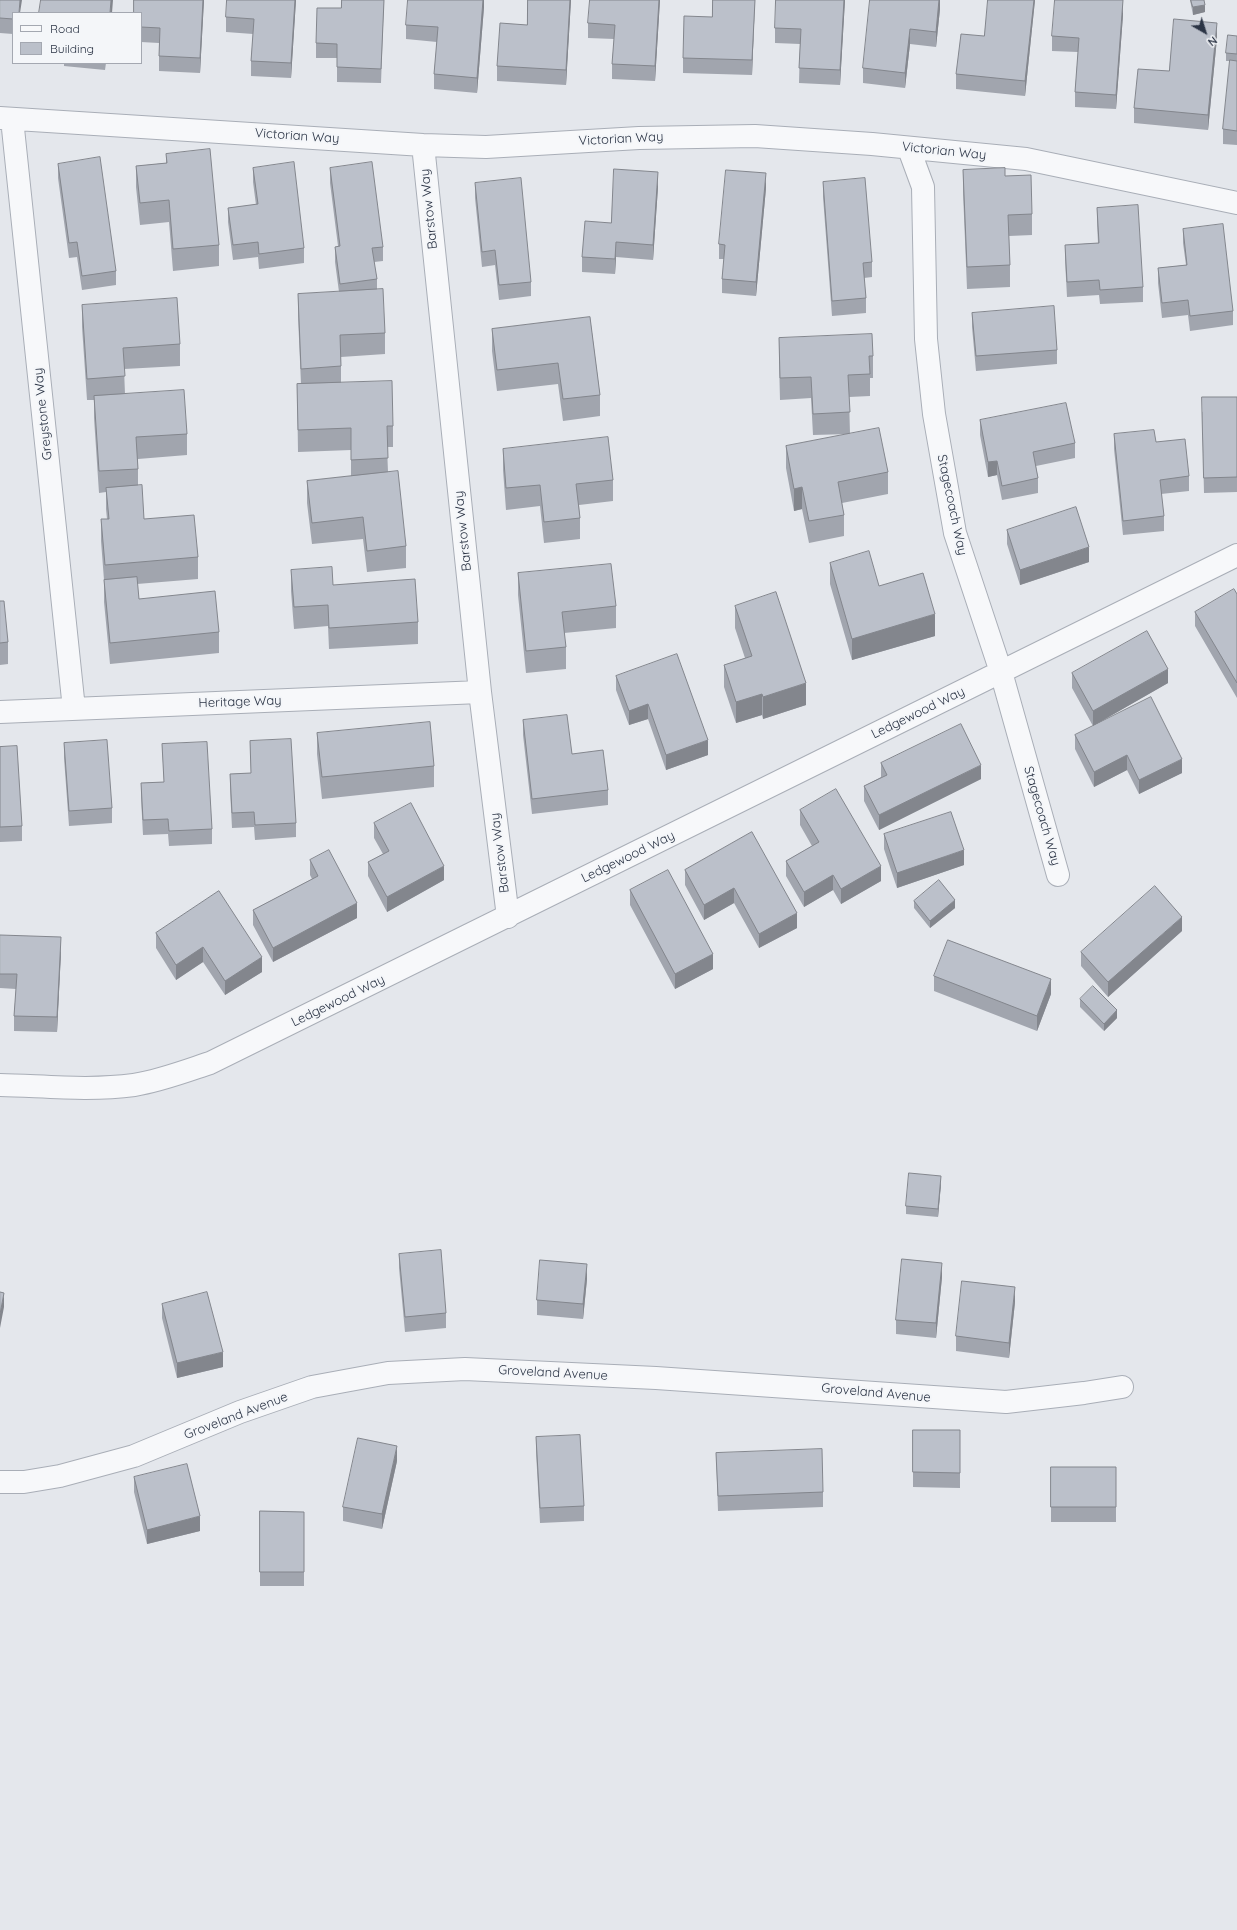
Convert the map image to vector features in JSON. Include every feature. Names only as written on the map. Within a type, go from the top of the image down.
[{"type":"street","name":"Victorian Way","points":[[6,119],[422,145],[486,147],[639,138],[755,136],[872,144],[909,149],[1026,159],[1237,203]]},
{"type":"street","name":"Greystone Way","points":[[6,119],[74,709]]},
{"type":"street","name":"Barstow Way","points":[[422,145],[480,692],[508,917]]},
{"type":"street","name":"Stagecoach Way","points":[[909,149],[923,187],[926,338],[935,421],[955,533],[1001,672],[1058,875]]},
{"type":"street","name":"Ledgewood Way","points":[[0,1085],[96,1087],[134,1085],[173,1075],[210,1063],[508,917],[1237,554]]},
{"type":"street","name":"Heritage Way","points":[[0,712],[480,692]]},
{"type":"street","name":"Groveland Avenue","points":[[0,1482],[24,1482],[60,1476],[134,1456],[240,1412],[312,1387],[388,1373],[465,1369],[656,1378],[1006,1402],[1122,1387]]},
{"type":"building","points":[[0,0],[20,0],[19,12],[12,12],[12,19],[0,18]]},
{"type":"building","points":[[41,0],[111,0],[110,12],[39,12]]},
{"type":"building","points":[[134,0],[203,0],[200,58],[159,56],[160,28],[142,27],[142,12],[134,12]]},
{"type":"building","points":[[227,0],[295,0],[291,63],[251,61],[254,19],[226,17]]},
{"type":"building","points":[[342,0],[384,0],[381,69],[337,67],[337,44],[316,43],[317,8],[341,8]]},
{"type":"building","points":[[408,0],[483,0],[477,78],[434,74],[438,27],[406,25]]},
{"type":"building","points":[[528,0],[570,0],[566,70],[497,66],[500,23],[527,25]]},
{"type":"building","points":[[590,0],[659,0],[655,66],[612,64],[615,25],[588,23]]},
{"type":"building","points":[[713,0],[755,0],[752,60],[683,58],[684,16],[712,17]]},
{"type":"building","points":[[776,0],[844,0],[840,70],[799,68],[801,29],[775,28]]},
{"type":"building","points":[[870,0],[939,0],[936,32],[910,29],[905,73],[863,68]]},
{"type":"building","points":[[988,0],[1034,0],[1025,81],[956,74],[961,34],[984,36]]},
{"type":"building","points":[[1055,0],[1123,0],[1116,95],[1075,92],[1079,38],[1052,36]]},
{"type":"building","points":[[1191,0],[1204,0],[1205,5],[1193,7]]},
{"type":"building","points":[[1174,19],[1217,23],[1208,115],[1134,108],[1138,69],[1169,71]]},
{"type":"building","points":[[1228,35],[1237,36],[1237,54],[1226,53]]},
{"type":"building","points":[[1230,60],[1237,61],[1237,131],[1223,129]]},
{"type":"building","points":[[210,149],[219,245],[173,249],[169,200],[140,203],[136,166],[167,163],[166,154]]},
{"type":"building","points":[[100,157],[116,271],[82,276],[77,242],[69,243],[58,164]]},
{"type":"building","points":[[294,162],[304,248],[259,254],[258,242],[233,245],[228,208],[258,204],[253,168]]},
{"type":"building","points":[[372,162],[383,247],[372,248],[377,279],[340,284],[335,247],[340,246],[330,168]]},
{"type":"building","points":[[1005,168],[1005,176],[1031,175],[1032,214],[1008,215],[1010,265],[967,267],[963,170]]},
{"type":"building","points":[[614,169],[658,172],[653,245],[616,242],[615,259],[582,257],[585,221],[611,223]]},
{"type":"building","points":[[726,170],[766,173],[756,282],[722,279],[725,245],[719,244]]},
{"type":"building","points":[[521,178],[531,282],[499,285],[495,250],[482,252],[475,183]]},
{"type":"building","points":[[865,178],[872,262],[863,263],[866,298],[832,301],[823,182]]},
{"type":"building","points":[[1138,205],[1143,287],[1100,290],[1099,280],[1067,282],[1065,245],[1099,243],[1097,208]]},
{"type":"building","points":[[1223,224],[1233,311],[1190,316],[1188,300],[1162,303],[1158,268],[1187,265],[1183,229]]},
{"type":"building","points":[[383,289],[385,333],[340,335],[341,366],[301,369],[298,294]]},
{"type":"building","points":[[177,298],[180,344],[123,348],[125,376],[87,379],[82,305]]},
{"type":"building","points":[[1054,306],[1057,350],[976,356],[972,313]]},
{"type":"building","points":[[590,317],[600,395],[563,399],[558,363],[497,370],[492,329]]},
{"type":"building","points":[[872,334],[873,356],[869,356],[870,374],[848,375],[850,412],[813,414],[811,377],[780,378],[779,338]]},
{"type":"building","points":[[392,381],[393,426],[387,426],[388,458],[351,460],[351,428],[298,430],[297,384]]},
{"type":"building","points":[[184,390],[187,434],[136,437],[138,469],[99,471],[94,396]]},
{"type":"building","points":[[1202,397],[1237,397],[1237,477],[1204,478]]},
{"type":"building","points":[[1066,403],[1075,443],[1033,452],[1038,478],[1002,486],[997,461],[988,462],[980,420]]},
{"type":"building","points":[[879,428],[888,472],[838,482],[844,515],[809,521],[802,487],[794,489],[786,446]]},
{"type":"building","points":[[1154,430],[1156,442],[1185,439],[1189,476],[1160,480],[1164,516],[1123,521],[1114,434]]},
{"type":"building","points":[[608,437],[613,480],[576,484],[580,518],[544,522],[540,485],[506,488],[503,449]]},
{"type":"building","points":[[398,471],[406,546],[367,551],[363,517],[312,523],[307,481]]},
{"type":"building","points":[[142,485],[144,519],[194,515],[198,557],[105,565],[101,519],[109,519],[106,488]]},
{"type":"building","points":[[1076,507],[1089,547],[1020,570],[1007,530]]},
{"type":"building","points":[[869,551],[879,586],[923,573],[935,614],[852,639],[830,563]]},
{"type":"building","points":[[611,564],[616,606],[562,612],[566,647],[526,651],[518,573]]},
{"type":"building","points":[[332,567],[333,585],[415,579],[418,622],[329,628],[328,605],[294,607],[291,570]]},
{"type":"building","points":[[137,577],[139,599],[215,591],[219,632],[110,643],[104,580]]},
{"type":"building","points":[[1234,589],[1237,594],[1237,683],[1195,612]]},
{"type":"building","points":[[776,592],[806,683],[763,697],[762,694],[736,702],[724,665],[752,656],[735,606]]},
{"type":"building","points":[[0,601],[4,601],[8,642],[0,643]]},
{"type":"building","points":[[1147,631],[1168,669],[1093,711],[1072,673]]},
{"type":"building","points":[[677,654],[708,740],[666,755],[648,704],[629,711],[616,676]]},
{"type":"building","points":[[1151,697],[1182,759],[1139,780],[1127,755],[1094,772],[1075,735]]},
{"type":"building","points":[[567,715],[572,754],[603,750],[608,790],[532,799],[523,720]]},
{"type":"building","points":[[430,722],[434,766],[322,777],[317,733]]},
{"type":"building","points":[[961,724],[981,765],[879,815],[864,786],[887,775],[881,763]]},
{"type":"building","points":[[291,739],[296,823],[255,825],[254,812],[232,813],[230,774],[251,773],[250,741]]},
{"type":"building","points":[[107,740],[112,808],[69,811],[64,743]]},
{"type":"building","points":[[207,742],[212,829],[169,831],[168,819],[143,820],[141,783],[164,782],[162,744]]},
{"type":"building","points":[[17,746],[22,826],[0,827],[0,747]]},
{"type":"building","points":[[836,789],[881,866],[841,889],[833,875],[804,892],[786,861],[819,842],[800,810]]},
{"type":"building","points":[[411,803],[444,866],[387,897],[368,862],[389,851],[374,823]]},
{"type":"building","points":[[951,812],[964,850],[897,873],[884,834]]},
{"type":"building","points":[[752,832],[797,913],[759,934],[734,888],[704,905],[685,870]]},
{"type":"building","points":[[329,850],[357,903],[273,948],[253,910],[318,876],[310,860]]},
{"type":"building","points":[[668,870],[713,954],[675,974],[630,890]]},
{"type":"building","points":[[939,880],[955,900],[930,921],[914,901]]},
{"type":"building","points":[[1155,886],[1182,917],[1108,982],[1081,952]]},
{"type":"building","points":[[219,891],[262,957],[225,981],[203,947],[176,965],[156,933]]},
{"type":"building","points":[[0,935],[61,937],[57,1017],[14,1016],[17,974],[0,974]]},
{"type":"building","points":[[948,940],[1051,979],[1037,1016],[934,976]]},
{"type":"building","points":[[1093,986],[1117,1010],[1104,1024],[1080,999]]},
{"type":"building","points":[[909,1173],[941,1176],[938,1209],[906,1206]]},
{"type":"building","points":[[441,1250],[446,1313],[405,1317],[399,1254]]},
{"type":"building","points":[[902,1259],[942,1263],[936,1323],[896,1320]]},
{"type":"building","points":[[540,1260],[587,1264],[583,1304],[537,1300]]},
{"type":"building","points":[[962,1281],[1015,1287],[1009,1343],[956,1336]]},
{"type":"building","points":[[0,1292],[4,1293],[0,1314]]},
{"type":"building","points":[[207,1292],[223,1352],[177,1363],[162,1304]]},
{"type":"building","points":[[913,1430],[960,1430],[960,1473],[913,1472]]},
{"type":"building","points":[[580,1435],[584,1506],[540,1508],[536,1437]]},
{"type":"building","points":[[358,1438],[397,1446],[382,1514],[343,1507]]},
{"type":"building","points":[[822,1449],[823,1492],[718,1496],[716,1453]]},
{"type":"building","points":[[187,1464],[200,1516],[147,1530],[134,1477]]},
{"type":"building","points":[[1051,1467],[1116,1467],[1116,1507],[1051,1507]]},
{"type":"building","points":[[260,1511],[304,1512],[304,1572],[260,1572]]}]
